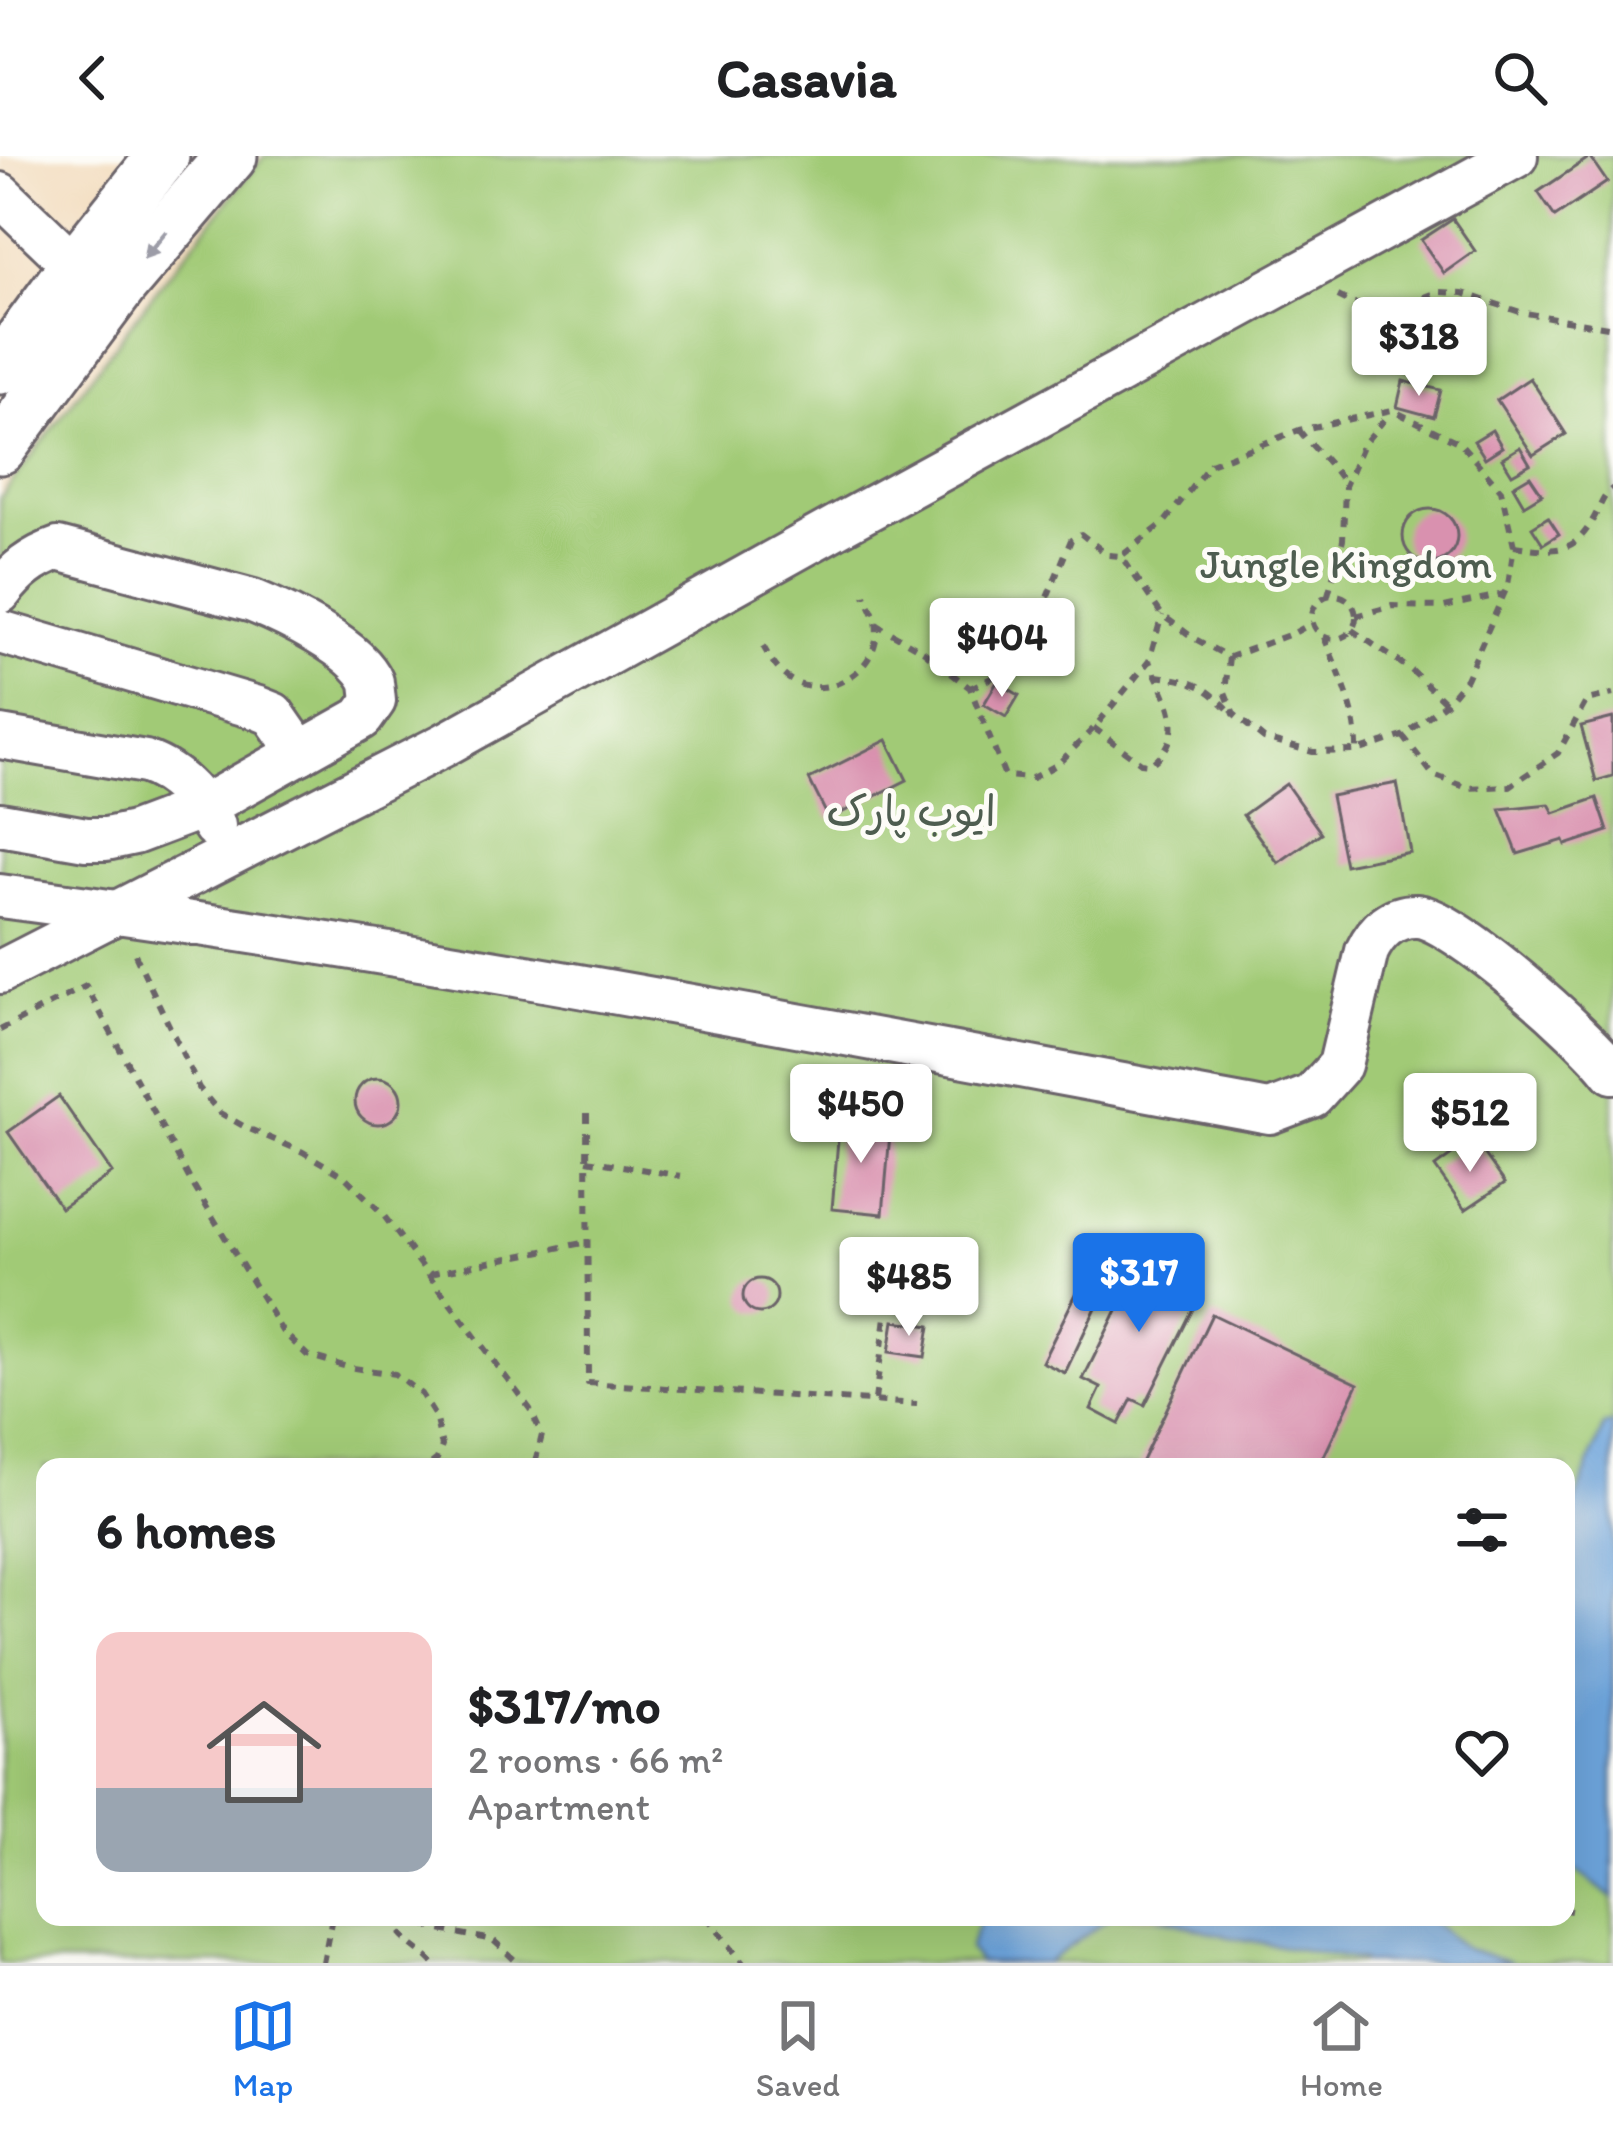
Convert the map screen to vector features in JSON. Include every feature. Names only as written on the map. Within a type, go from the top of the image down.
[{"type":"main road","points":[[0,368],[163,156]]},
{"type":"main road","points":[[0,448],[122,284],[231,156]]},
{"type":"street","points":[[0,973],[444,745],[1516,156]]},
{"type":"street","points":[[0,194],[75,266]]},
{"type":"street","points":[[0,592],[23,566],[58,549],[253,601],[338,646],[372,682],[374,701],[362,718],[300,753],[203,806],[134,833],[86,839],[0,824]]},
{"type":"street","points":[[0,632],[273,714],[300,753]]},
{"type":"street","points":[[0,736],[163,768],[203,806],[230,856]]},
{"type":"street","points":[[15,898],[572,984],[1270,1112],[1312,1096],[1340,1065],[1367,951],[1378,931],[1417,916],[1432,919],[1504,969],[1598,1052],[1613,1072]]},
{"type":"street","points":[[15,898],[44,949]]},
{"type":"street","points":[[1559,1016],[1613,1021]]},
{"type":"path","points":[[1305,271],[1328,291],[1354,304],[1395,308],[1438,292],[1463,292],[1520,312],[1613,328]]},
{"type":"path","points":[[1328,595],[1343,540],[1345,486],[1362,446],[1392,410]]},
{"type":"path","points":[[970,688],[1000,674],[1023,655],[1071,540],[1081,534],[1108,555],[1120,556],[1164,523],[1210,464],[1299,430],[1392,410],[1460,443],[1502,490],[1514,546],[1508,585],[1466,679],[1446,703],[1403,736],[1358,751],[1313,752],[1264,739],[1211,690],[1156,676]]},
{"type":"path","points":[[1299,430],[1315,452],[1334,466],[1345,486]]},
{"type":"path","points":[[1514,546],[1552,552],[1576,542],[1613,488]]},
{"type":"path","points":[[1120,556],[1162,614],[1195,640],[1229,657],[1312,623]]},
{"type":"path","points":[[1356,616],[1392,606],[1444,608],[1504,594]]},
{"type":"path","points":[[764,646],[776,668],[795,682],[818,688],[842,683],[862,668],[874,648],[876,624],[865,595]]},
{"type":"path","points":[[1324,637],[1340,638],[1352,630],[1356,616],[1347,598],[1328,595],[1314,606],[1312,623],[1324,637],[1349,697],[1358,751]]},
{"type":"path","points":[[876,624],[970,688],[1005,776],[1032,778],[1058,764],[1094,728],[1149,661],[1162,614]]},
{"type":"path","points":[[1352,630],[1412,670],[1446,703]]},
{"type":"path","points":[[1229,657],[1225,692],[1234,714]]},
{"type":"path","points":[[1094,728],[1141,763],[1151,764],[1168,748],[1173,721],[1149,661]]},
{"type":"path","points":[[1403,736],[1433,775],[1468,788],[1510,786],[1558,753],[1587,700],[1613,694]]},
{"type":"path","points":[[122,912],[136,958],[199,1088],[220,1113],[303,1151],[344,1176],[381,1212],[530,1409],[542,1435],[536,1458]]},
{"type":"path","points":[[0,1030],[86,986],[190,1178],[282,1331],[307,1355],[395,1374],[422,1394],[435,1416],[442,1446],[437,1458]]},
{"type":"path","points":[[586,1113],[588,1383],[917,1404]]},
{"type":"path","points":[[586,1160],[681,1176]]},
{"type":"path","points":[[430,1274],[587,1242]]},
{"type":"path","points":[[874,1401],[896,1250]]},
{"type":"path","points":[[323,1963],[330,1926]]},
{"type":"path","points":[[393,1926],[402,1940],[418,1947],[433,1963]]},
{"type":"path","points":[[428,1926],[493,1940],[518,1963]]},
{"type":"path","points":[[713,1926],[743,1963]]},
{"type":"green space","name":"ایوب پارک","points":[[264,156],[1613,156],[1613,1963],[0,1963],[0,498]]},
{"type":"water","points":[[1613,1424],[1613,1898],[1575,1870],[1575,1503],[1604,1425]]},
{"type":"water","points":[[978,1926],[1098,1926],[1047,1963],[979,1963],[969,1948]]},
{"type":"water","points":[[1190,1926],[1437,1926],[1466,1949],[1511,1963],[1364,1963]]},
{"type":"building","points":[[1590,157],[1607,182],[1555,217],[1538,192]]},
{"type":"building","points":[[1453,219],[1475,251],[1444,273],[1421,240]]},
{"type":"building","points":[[1530,378],[1566,434],[1533,455],[1497,400]]},
{"type":"building","points":[[1403,381],[1441,390],[1434,417],[1397,407]]},
{"type":"building","points":[[1492,430],[1502,447],[1485,458],[1474,441]]},
{"type":"building","points":[[1520,447],[1530,464],[1512,474],[1502,458]]},
{"type":"building","points":[[1530,476],[1542,494],[1524,505],[1513,486]]},
{"type":"building","points":[[1430,509],[1449,517],[1457,536],[1449,555],[1430,563],[1411,555],[1403,536],[1411,517]]},
{"type":"building","points":[[1548,517],[1559,534],[1543,544],[1532,527]]},
{"type":"building","points":[[997,682],[1019,695],[1006,717],[984,704]]},
{"type":"building","points":[[1613,718],[1613,776],[1596,781],[1581,726]]},
{"type":"building","points":[[887,740],[907,780],[829,819],[809,779]]},
{"type":"building","points":[[1397,783],[1410,852],[1345,865],[1331,796]]},
{"type":"building","points":[[1286,784],[1321,833],[1278,863],[1243,815]]},
{"type":"building","points":[[1597,798],[1608,831],[1518,854],[1500,809],[1549,804],[1554,813]]},
{"type":"building","points":[[378,1078],[394,1085],[401,1101],[394,1117],[378,1124],[362,1117],[355,1101],[362,1085]]},
{"type":"building","points":[[59,1096],[112,1173],[61,1208],[8,1132]]},
{"type":"building","points":[[840,1117],[891,1122],[883,1214],[832,1209]]},
{"type":"building","points":[[1474,1139],[1505,1183],[1465,1210],[1435,1167]]},
{"type":"building","points":[[1155,1255],[1192,1273],[1182,1293],[1197,1301],[1145,1405],[1132,1399],[1119,1424],[1091,1409],[1101,1388],[1083,1379],[1123,1298],[1103,1288],[1115,1264],[1144,1278]]},
{"type":"building","points":[[760,1279],[772,1284],[777,1296],[772,1308],[760,1313],[748,1308],[743,1296],[748,1284]]},
{"type":"building","points":[[1081,1284],[1102,1295],[1065,1373],[1042,1362]]},
{"type":"building","points":[[1212,1314],[1358,1384],[1323,1458],[1143,1458]]},
{"type":"building","points":[[894,1321],[930,1326],[925,1357],[889,1352]]},
{"type":"park label","name":"Jungle Kingdom","points":[[1346,563]]}]
